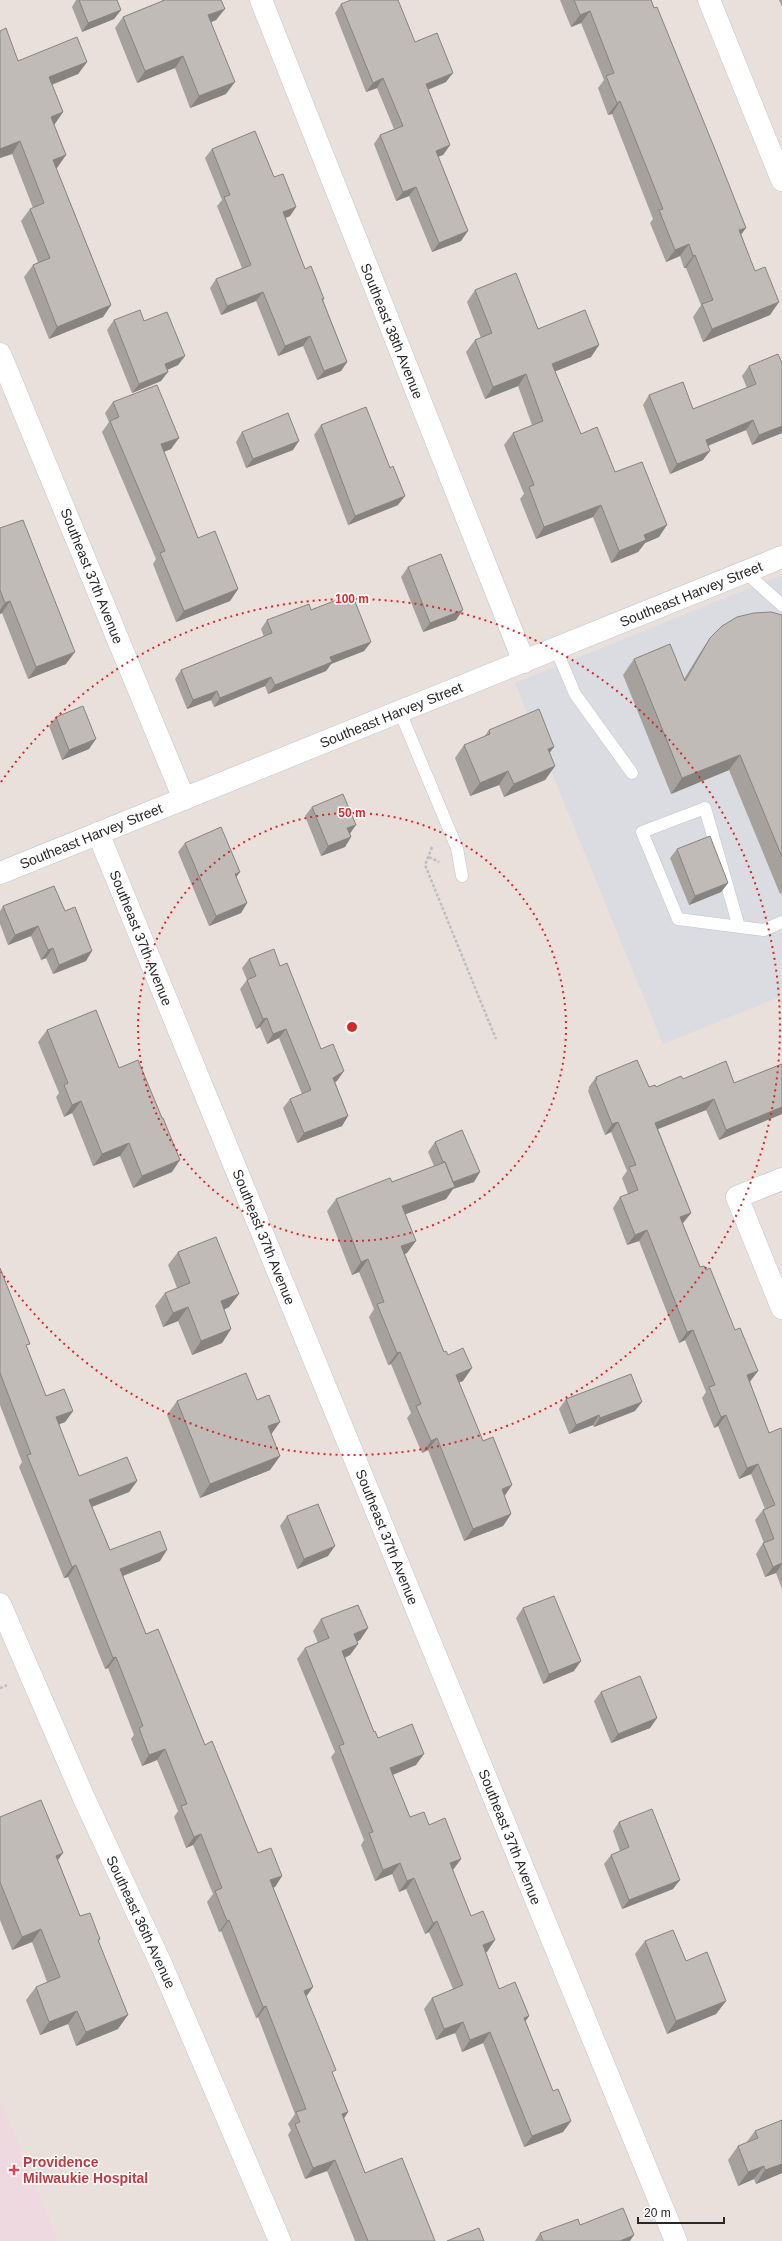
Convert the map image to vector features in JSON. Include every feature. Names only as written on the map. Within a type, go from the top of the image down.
[{"type":"street","name":"Southeast 38th Avenue","points":[[261,0],[524,662]]},
{"type":"street","points":[[709,0],[782,180]]},
{"type":"street","name":"Southeast 37th Avenue","points":[[0,354],[184,799]]},
{"type":"street","name":"Southeast Harvey Street","points":[[0,873],[782,557]]},
{"type":"street","name":"Southeast 37th Avenue","points":[[98,833],[676,2241]]},
{"type":"street","points":[[782,1179],[737,1198],[782,1308]]},
{"type":"street","name":"Southeast 36th Avenue","points":[[0,1604],[83,1796],[162,1966],[280,2241]]},
{"type":"lane","points":[[745,572],[782,605]]},
{"type":"lane","points":[[556,649],[575,694],[632,773]]},
{"type":"lane","points":[[400,712],[457,848],[462,876]]},
{"type":"lane","points":[[739,926],[705,808],[642,832],[678,919],[764,930],[782,922]]},
{"type":"path","points":[[430,841],[432,848],[425,865],[496,1039]]},
{"type":"shaded area","points":[[782,575],[782,996],[663,1044],[515,683]]},
{"type":"shaded area","name":"Providence Milwaukie Hospital","points":[[0,2099],[58,2241],[0,2241]]},
{"type":"building","points":[[79,0],[117,0],[121,10],[88,23]]},
{"type":"building","points":[[165,0],[221,0],[225,9],[208,15],[235,82],[199,96],[183,56],[145,71],[123,17]]},
{"type":"building","points":[[351,0],[398,0],[415,42],[437,33],[453,73],[426,84],[450,145],[436,151],[468,231],[439,243],[416,187],[403,192],[380,135],[403,126],[383,78],[373,83],[341,4]]},
{"type":"building","points":[[574,0],[651,0],[654,8],[657,7],[746,228],[739,230],[755,271],[765,267],[779,302],[712,329],[702,304],[713,300],[695,255],[693,256],[689,244],[675,250],[659,210],[663,209],[620,101],[617,103],[606,76],[614,73],[590,11],[580,15]]},
{"type":"building","points":[[6,28],[18,61],[77,37],[87,62],[49,77],[63,112],[51,117],[66,155],[53,160],[111,305],[57,327],[33,265],[50,258],[30,209],[44,203],[20,141],[0,149],[0,31]]},
{"type":"building","points":[[255,131],[274,177],[283,174],[296,207],[283,212],[305,269],[311,266],[324,299],[322,299],[347,362],[324,371],[310,336],[285,346],[263,292],[227,306],[216,279],[251,265],[224,197],[230,195],[212,149]]},
{"type":"building","points":[[516,273],[538,329],[585,310],[599,345],[552,364],[581,434],[597,427],[615,472],[642,462],[667,525],[644,535],[646,540],[619,551],[601,505],[544,527],[529,487],[534,485],[513,433],[543,421],[526,374],[493,387],[475,340],[492,333],[475,290]]},
{"type":"building","points":[[140,310],[144,321],[167,312],[185,356],[165,364],[168,372],[139,384],[114,320]]},
{"type":"building","points":[[778,354],[782,363],[782,426],[759,435],[753,420],[706,440],[710,451],[677,464],[649,395],[683,382],[693,409],[756,384],[749,366]]},
{"type":"building","points":[[157,385],[179,438],[161,444],[198,538],[215,531],[238,589],[184,611],[160,553],[165,551],[110,421],[119,417],[113,402]]},
{"type":"building","points":[[366,407],[390,468],[393,466],[405,496],[355,516],[321,425]]},
{"type":"building","points":[[288,413],[299,441],[253,459],[242,432]]},
{"type":"building","points":[[23,520],[75,652],[36,667],[10,601],[5,603],[0,590],[0,528]]},
{"type":"building","points":[[441,554],[463,610],[430,623],[408,567]]},
{"type":"building","points":[[352,594],[371,642],[330,657],[332,662],[275,685],[271,677],[220,698],[217,691],[193,700],[181,670],[272,633],[267,620],[309,604],[311,610]]},
{"type":"building","points":[[771,612],[782,615],[782,857],[740,755],[682,778],[634,659],[670,644],[685,681],[710,638],[722,626],[737,617],[754,613]]},
{"type":"building","points":[[83,706],[96,739],[69,750],[56,717]]},
{"type":"building","points":[[539,709],[554,747],[548,749],[555,766],[514,784],[508,771],[480,783],[464,745],[490,734],[489,730]]},
{"type":"building","points":[[343,794],[356,825],[347,828],[351,837],[328,846],[312,807]]},
{"type":"building","points":[[221,827],[240,872],[235,874],[247,903],[216,916],[185,843]]},
{"type":"building","points":[[710,836],[728,883],[695,896],[677,849]]},
{"type":"building","points":[[54,886],[65,911],[75,907],[92,951],[59,965],[53,948],[48,950],[38,926],[15,935],[3,906]]},
{"type":"building","points":[[274,949],[280,966],[287,963],[321,1049],[333,1044],[344,1071],[333,1078],[348,1116],[304,1133],[290,1099],[311,1090],[286,1029],[273,1034],[267,1018],[263,1019],[247,980],[256,976],[249,959]]},
{"type":"building","points":[[96,1010],[119,1068],[138,1060],[180,1160],[142,1176],[129,1143],[102,1154],[81,1101],[72,1105],[64,1085],[68,1083],[47,1030]]},
{"type":"building","points":[[637,1060],[649,1087],[655,1085],[656,1087],[681,1076],[683,1079],[726,1061],[734,1083],[782,1064],[782,1107],[726,1130],[714,1099],[655,1123],[691,1213],[680,1217],[700,1267],[704,1266],[706,1270],[710,1268],[735,1330],[740,1328],[758,1371],[747,1375],[769,1433],[781,1428],[782,1430],[782,1563],[773,1567],[763,1543],[774,1539],[763,1510],[775,1505],[758,1464],[747,1468],[726,1415],[721,1417],[709,1387],[715,1385],[693,1330],[687,1332],[647,1230],[635,1235],[620,1197],[638,1190],[629,1167],[636,1165],[618,1122],[612,1124],[595,1081],[597,1080],[596,1077]]},
{"type":"building","points":[[462,1130],[480,1172],[453,1182],[435,1142]]},
{"type":"building","points":[[445,1162],[455,1187],[402,1206],[416,1241],[401,1246],[444,1352],[446,1351],[448,1355],[463,1348],[472,1368],[456,1375],[483,1441],[493,1437],[512,1485],[502,1489],[511,1514],[473,1529],[437,1438],[431,1441],[416,1406],[421,1404],[400,1352],[397,1353],[377,1304],[384,1302],[368,1259],[361,1262],[336,1199],[390,1178],[392,1182]]},
{"type":"building","points":[[216,1237],[239,1294],[221,1301],[231,1329],[201,1341],[188,1307],[173,1313],[165,1293],[190,1283],[178,1252]]},
{"type":"building","points":[[0,1268],[30,1344],[26,1345],[46,1396],[64,1389],[73,1411],[56,1417],[79,1476],[127,1457],[137,1481],[89,1500],[110,1550],[160,1531],[167,1550],[120,1569],[146,1634],[158,1629],[205,1745],[212,1741],[258,1853],[271,1848],[282,1876],[270,1880],[313,1987],[304,1991],[336,2070],[332,2072],[348,2112],[342,2114],[365,2173],[402,2158],[435,2241],[368,2241],[335,2160],[313,2168],[295,2124],[300,2122],[296,2112],[306,2109],[266,2006],[263,2007],[229,1920],[227,1921],[215,1891],[222,1888],[201,1834],[194,1837],[181,1806],[187,1804],[165,1749],[149,1755],[139,1728],[143,1726],[116,1657],[113,1658],[76,1565],[72,1567],[27,1455],[31,1454],[0,1373]]},
{"type":"building","points":[[246,1373],[257,1400],[269,1395],[280,1422],[268,1426],[280,1456],[210,1484],[177,1401]]},
{"type":"building","points":[[631,1374],[642,1402],[600,1418],[599,1415],[576,1425],[566,1399]]},
{"type":"building","points":[[318,1504],[335,1546],[304,1559],[287,1516]]},
{"type":"building","points":[[554,1596],[581,1661],[549,1674],[523,1608]]},
{"type":"building","points":[[358,1605],[368,1628],[354,1634],[358,1644],[342,1651],[374,1732],[375,1731],[378,1738],[412,1724],[424,1754],[390,1768],[410,1817],[424,1812],[429,1825],[445,1818],[461,1859],[450,1863],[471,1916],[483,1911],[495,1940],[483,1945],[499,1989],[515,1982],[529,2016],[524,2018],[553,2091],[558,2089],[571,2121],[532,2136],[490,2032],[470,2040],[463,2022],[444,2029],[432,1998],[463,1985],[437,1921],[433,1923],[414,1878],[407,1881],[400,1863],[383,1870],[369,1833],[373,1832],[339,1746],[344,1744],[305,1648],[329,1638],[321,1619]]},
{"type":"building","points":[[640,1676],[657,1718],[618,1734],[601,1692]]},
{"type":"building","points":[[41,1800],[63,1853],[56,1856],[80,1916],[90,1913],[100,1939],[98,1940],[128,2015],[86,2032],[77,2011],[49,2022],[36,1987],[60,1977],[41,1929],[22,1937],[0,1882],[0,1817]]},
{"type":"building","points":[[652,1809],[680,1880],[629,1900],[611,1855],[629,1847],[619,1822]]},
{"type":"building","points":[[673,1930],[686,1961],[707,1952],[726,2001],[676,2021],[645,1941]]},
{"type":"building","points":[[782,2120],[782,2164],[765,2170],[764,2166],[748,2172],[738,2146],[758,2138],[755,2131]]},
{"type":"building","points":[[623,2208],[634,2235],[620,2241],[543,2241],[540,2233],[578,2219],[580,2225]]},
{"type":"building","points":[[479,2228],[484,2241],[447,2241]]},
{"type":"place","name":"Providence Milwaukie Hospital","points":[[14,2170]]}]
